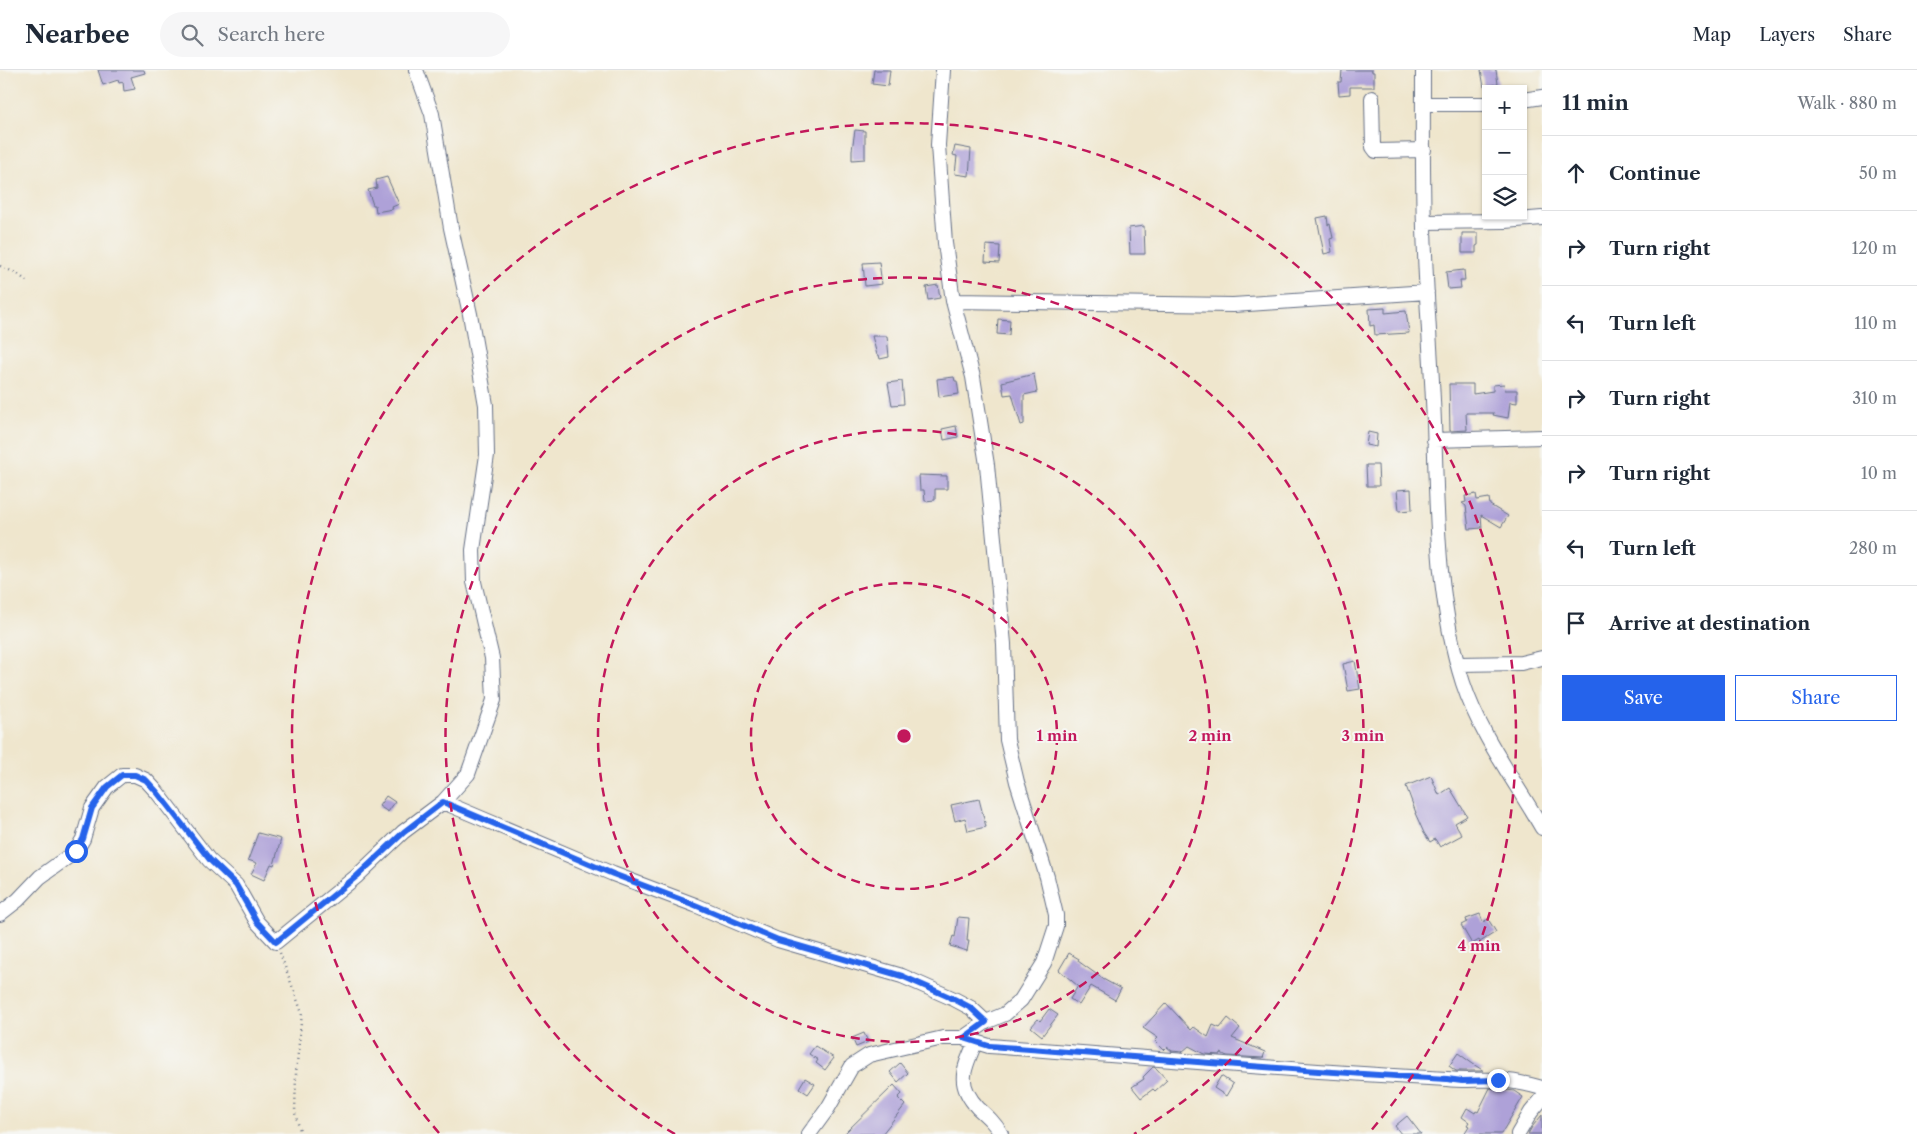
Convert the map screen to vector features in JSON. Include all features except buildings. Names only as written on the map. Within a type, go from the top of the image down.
[{"type":"street","points":[[0,914],[18,900],[40,877],[76,851],[83,839],[92,808],[107,787],[122,775],[135,775],[146,780],[210,860],[236,885],[257,922],[276,942],[357,876],[404,832],[443,802],[468,774],[494,700],[492,658],[474,582],[474,550],[487,454],[486,405],[451,228],[432,114],[416,70]]},
{"type":"street","points":[[944,70],[938,144],[945,243],[954,301],[973,377],[987,465],[1004,644],[1008,740],[1017,782],[1048,878],[1056,915],[1056,926],[1044,963],[1021,1000],[1005,1014],[986,1022],[970,1040],[965,1066],[964,1088],[1001,1134]]},
{"type":"street","points":[[1423,70],[1424,222],[1435,499],[1441,575],[1452,643],[1464,684],[1476,715],[1542,828]]},
{"type":"street","points":[[1527,99],[1542,97]]},
{"type":"street","points":[[1372,98],[1373,147],[1376,151],[1424,150]]},
{"type":"street","points":[[1423,104],[1482,104]]},
{"type":"street","points":[[1424,222],[1505,221],[1542,218]]},
{"type":"street","points":[[954,301],[1233,305],[1427,292]]},
{"type":"street","points":[[1434,440],[1542,437]]},
{"type":"street","points":[[1458,664],[1521,663],[1542,658]]},
{"type":"street","points":[[443,802],[613,874],[695,905],[778,940],[902,976],[971,1008],[986,1022]]},
{"type":"street","points":[[809,1134],[828,1108],[852,1066],[869,1055],[943,1038],[970,1040],[989,1046],[1171,1059],[1323,1073],[1462,1081],[1498,1080],[1542,1088]]},
{"type":"street","points":[[1518,1134],[1531,1112],[1542,1099]]},
{"type":"path","points":[[0,266],[18,274],[29,283]]},
{"type":"path","points":[[276,942],[302,1013],[296,1073],[295,1112],[301,1134]]},
{"type":"route","points":[[76,851],[83,839],[92,808],[107,787],[122,775],[135,775],[146,780],[210,860],[236,885],[257,922],[276,942],[357,876],[404,832],[443,802],[613,874],[695,905],[778,940],[902,976],[954,999],[971,1008],[986,1022],[964,1038],[989,1046],[1161,1058],[1323,1073],[1462,1081],[1498,1080]]}]
